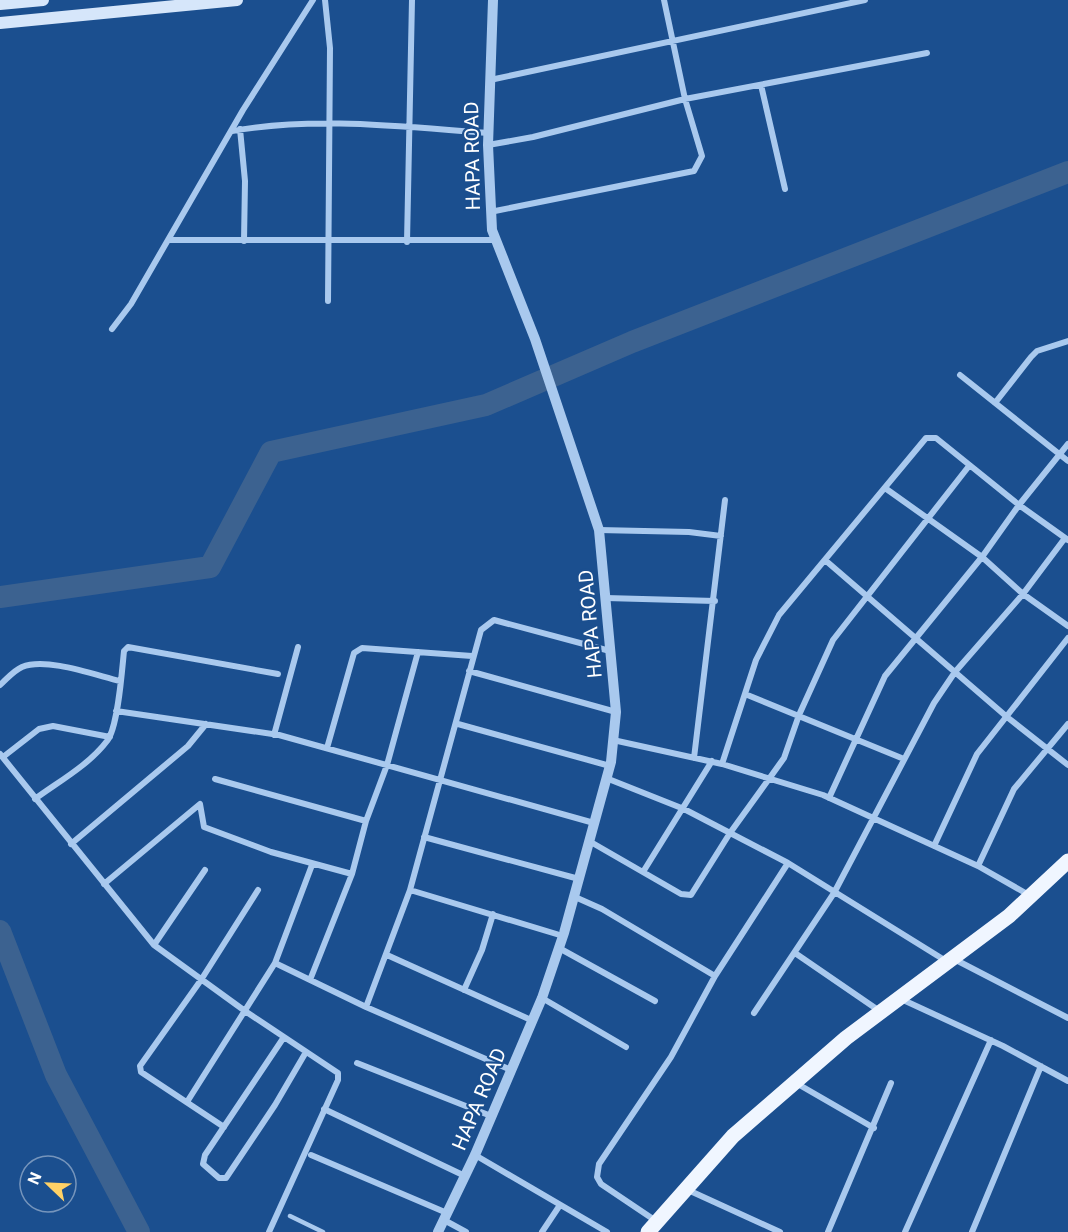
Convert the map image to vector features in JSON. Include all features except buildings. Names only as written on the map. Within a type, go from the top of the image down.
[{"type":"main road","points":[[0,4],[43,0]]},
{"type":"main road","points":[[0,22],[237,0]]},
{"type":"main road","points":[[652,1227],[733,1136],[794,1082],[846,1038],[952,961],[1031,896],[1068,861]]},
{"type":"street","points":[[112,329],[131,304],[232,131],[313,0]]},
{"type":"street","points":[[325,0],[330,48],[328,301]]},
{"type":"street","points":[[407,242],[412,0]]},
{"type":"street","name":"HAPA ROAD","points":[[438,1232],[475,1155],[542,998],[575,897],[610,766],[616,712],[599,530],[535,339],[495,240],[490,212],[488,145],[493,0]]},
{"type":"street","points":[[490,212],[694,171],[702,156],[685,99],[664,0]]},
{"type":"street","points":[[489,80],[865,0]]},
{"type":"street","points":[[488,145],[533,137],[685,99],[927,53]]},
{"type":"street","points":[[761,85],[785,189]]},
{"type":"street","points":[[232,131],[260,125],[330,124],[489,133]]},
{"type":"street","points":[[240,129],[245,181],[244,241]]},
{"type":"street","points":[[168,240],[407,242],[495,240]]},
{"type":"street","points":[[995,403],[1037,351],[1068,341]]},
{"type":"street","points":[[960,375],[1068,461]]},
{"type":"street","points":[[722,764],[756,660],[779,615],[926,438],[936,438],[1018,505],[1066,539],[1023,594],[955,672],[934,703],[835,891],[754,1013]]},
{"type":"street","points":[[830,798],[855,738],[885,676],[982,557],[1018,505],[1068,444]]},
{"type":"street","points":[[589,842],[684,896],[691,895],[730,833],[784,758],[799,716],[833,640],[969,466]]},
{"type":"street","points":[[885,488],[982,557],[1023,594],[1068,626]]},
{"type":"street","points":[[694,758],[715,601],[725,500]]},
{"type":"street","points":[[599,530],[689,532],[721,536]]},
{"type":"street","points":[[825,560],[1006,717],[1068,765]]},
{"type":"street","points":[[606,598],[715,601]]},
{"type":"street","points":[[366,1007],[410,890],[439,781],[458,724],[472,656],[481,630],[494,620],[610,651]]},
{"type":"street","points":[[934,846],[977,754],[1068,638]]},
{"type":"street","points":[[35,799],[93,756],[110,737],[124,651],[128,647],[278,674]]},
{"type":"street","points":[[274,735],[298,647]]},
{"type":"street","points":[[327,748],[354,653],[362,648],[472,656]]},
{"type":"street","points":[[310,980],[352,874],[366,821],[387,765],[418,652]]},
{"type":"street","points":[[0,685],[12,674],[34,664],[120,681]]},
{"type":"street","points":[[469,671],[616,712]]},
{"type":"street","points":[[745,694],[904,759]]},
{"type":"street","points":[[116,711],[274,735],[594,823]]},
{"type":"street","points":[[71,844],[188,746],[206,724]]},
{"type":"street","points":[[458,724],[610,766]]},
{"type":"street","points":[[978,866],[1014,789],[1068,724]]},
{"type":"street","points":[[110,737],[53,726],[39,729],[1,756],[154,945],[245,1011],[338,1073],[338,1080],[269,1232]]},
{"type":"street","points":[[613,740],[722,764],[770,777],[830,798],[978,866],[1031,896]]},
{"type":"street","points":[[643,872],[712,762]]},
{"type":"street","points":[[606,778],[684,809],[788,863],[952,961],[1068,1018]]},
{"type":"street","points":[[214,779],[366,821]]},
{"type":"street","points":[[104,884],[200,804],[204,827],[312,865],[352,874]]},
{"type":"street","points":[[424,837],[579,879]]},
{"type":"street","points":[[652,1227],[606,1190],[597,1178],[597,1171],[671,1057],[715,976],[788,863]]},
{"type":"street","points":[[187,1102],[275,963],[312,865]]},
{"type":"street","points":[[154,945],[205,870]]},
{"type":"street","points":[[224,1127],[141,1072],[140,1066],[201,980],[258,890]]},
{"type":"street","points":[[410,890],[563,936]]},
{"type":"street","points":[[575,897],[602,909],[715,976]]},
{"type":"street","points":[[464,990],[482,950],[493,914]]},
{"type":"street","points":[[559,948],[655,1001]]},
{"type":"street","points":[[795,953],[882,1012]]},
{"type":"street","points":[[387,955],[531,1020]]},
{"type":"street","points":[[275,963],[366,1007],[511,1070]]},
{"type":"street","points":[[542,998],[626,1047]]},
{"type":"street","points":[[900,999],[991,1040],[1068,1081]]},
{"type":"street","points":[[284,1037],[203,1161],[205,1166],[223,1180],[275,1105],[306,1052]]},
{"type":"street","points":[[905,1232],[991,1040]]},
{"type":"street","points":[[357,1063],[491,1116]]},
{"type":"street","points":[[972,1232],[1041,1066]]},
{"type":"street","points":[[794,1082],[874,1128]]},
{"type":"street","points":[[828,1232],[874,1128],[891,1083]]},
{"type":"street","points":[[324,1109],[465,1176]]},
{"type":"street","points":[[311,1155],[446,1216],[466,1232]]},
{"type":"street","points":[[475,1155],[607,1232]]},
{"type":"street","points":[[687,1189],[780,1232]]},
{"type":"street","points":[[542,1232],[560,1205]]},
{"type":"lane","points":[[290,1216],[323,1232]]},
{"type":"waterway","points":[[0,597],[210,567],[271,452],[486,405],[632,342],[1068,172]]},
{"type":"waterway","points":[[0,931],[56,1075],[139,1232]]}]
